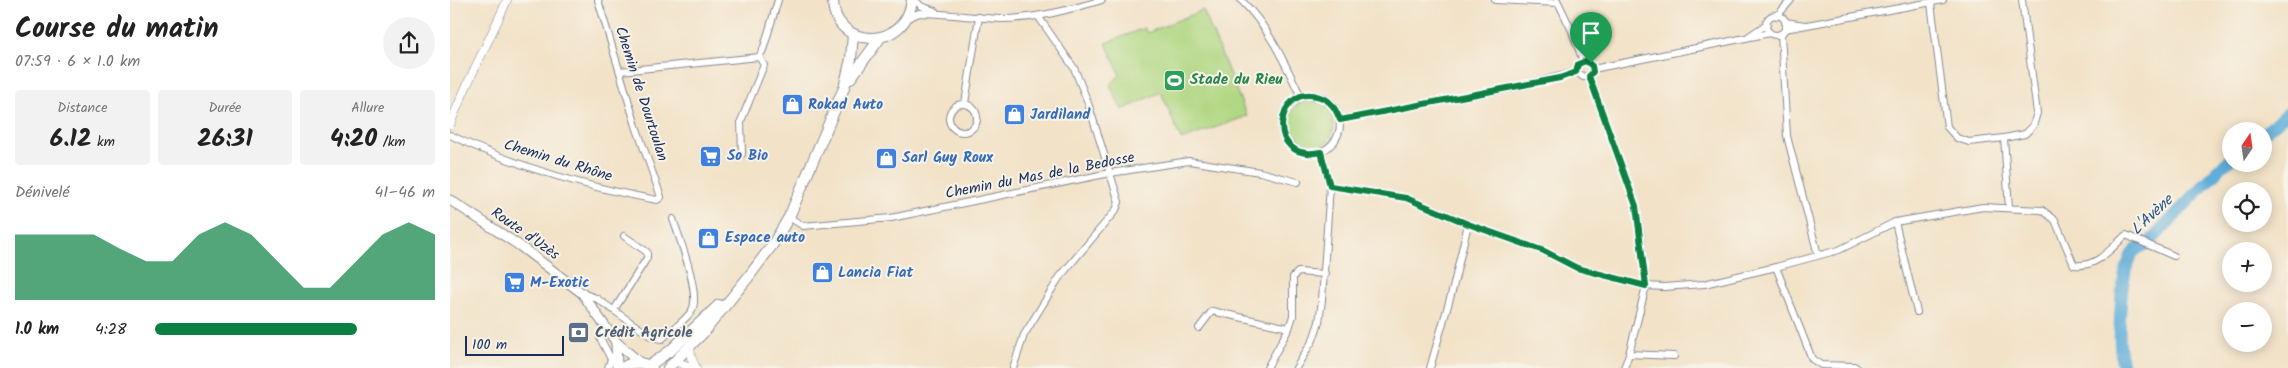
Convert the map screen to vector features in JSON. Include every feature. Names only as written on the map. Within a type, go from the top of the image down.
[{"type":"main road","points":[[833,0],[835,13],[853,34],[866,38],[880,38]]},
{"type":"main road","points":[[844,88],[860,63],[880,38],[899,28],[906,20],[913,0]]},
{"type":"main road","points":[[671,364],[688,341],[750,275],[773,244],[788,217],[844,88],[852,59],[853,34]]},
{"type":"main road","name":"Route d'Uzès","points":[[450,200],[520,246],[582,293],[616,342],[647,366]]},
{"type":"main road","points":[[622,368],[633,363],[647,366],[688,341]]},
{"type":"main road","points":[[616,342],[618,368]]},
{"type":"street","points":[[450,125],[462,94],[488,45],[507,0]]},
{"type":"street","name":"Chemin de Dourtoulan","points":[[598,0],[636,126],[661,196]]},
{"type":"street","points":[[759,57],[763,50],[778,0]]},
{"type":"street","points":[[913,0],[926,8],[946,13]]},
{"type":"street","points":[[906,20],[919,13],[946,13],[1001,19],[1038,16],[1061,12],[1102,0]]},
{"type":"street","points":[[1241,0],[1265,28],[1301,97]]},
{"type":"street","points":[[1495,0],[1558,2],[1572,31],[1583,61]]},
{"type":"street","points":[[1576,72],[1583,78],[1589,76],[1593,69],[1770,33],[1775,35],[1943,0]]},
{"type":"street","points":[[1931,3],[1947,127],[1957,138],[1969,142],[2025,134],[2033,126],[2037,113],[2022,0]]},
{"type":"street","points":[[1789,2],[1782,19],[1787,136],[1818,255]]},
{"type":"street","points":[[1013,368],[1024,334],[1059,278],[1116,210],[1120,202],[1087,100],[1074,68],[1038,16]]},
{"type":"street","points":[[965,103],[979,17]]},
{"type":"street","points":[[1747,38],[1767,24],[1769,19],[1782,19],[1814,26]]},
{"type":"street","points":[[1767,24],[1770,33]]},
{"type":"street","points":[[620,71],[759,57]]},
{"type":"street","points":[[742,154],[741,121],[764,65],[759,57]]},
{"type":"street","points":[[1576,72],[1578,64],[1583,61],[1589,62],[1593,69]]},
{"type":"street","points":[[1340,120],[1520,86],[1576,72]]},
{"type":"street","points":[[1589,76],[1636,206],[1646,286],[1630,354],[1624,368]]},
{"type":"street","points":[[1315,96],[1328,101],[1340,120],[1340,130],[1336,139],[1330,147],[1321,152],[1303,153],[1288,143],[1283,135],[1281,126],[1286,108],[1301,97],[1315,96]]},
{"type":"street","points":[[965,103],[974,107],[978,120],[969,131],[960,132],[951,125],[949,115],[956,105],[965,103]]},
{"type":"street","name":"Chemin du Rhône","points":[[450,135],[471,146],[504,159],[557,176],[657,200],[661,196]]},
{"type":"street","points":[[2004,138],[2009,208]]},
{"type":"street","points":[[1296,368],[1313,340],[1319,322],[1325,274],[1330,186],[1321,152]]},
{"type":"street","name":"Chemin du Mas de la Bedosse","points":[[788,217],[803,226],[891,218],[1110,173],[1189,161],[1260,172],[1298,182]]},
{"type":"street","points":[[1330,186],[1406,198],[1468,224],[1544,251],[1577,268],[1646,286],[1664,287],[1704,284],[1839,250],[1895,222],[1983,207],[2042,210],[2055,220],[2074,265],[2084,266],[2102,258],[2126,235],[2174,256]]},
{"type":"street","points":[[582,293],[596,298],[652,337],[662,339],[692,310],[694,301],[687,259],[673,219]]},
{"type":"street","points":[[1895,222],[1917,312]]},
{"type":"street","points":[[1430,368],[1453,288],[1468,224]]},
{"type":"street","points":[[614,310],[647,258],[647,252],[624,236]]},
{"type":"street","points":[[1776,267],[1812,359],[1821,365],[1854,366],[1857,368]]},
{"type":"street","points":[[1267,368],[1289,328],[1293,316],[1293,277],[1298,272],[1325,274]]},
{"type":"street","points":[[1199,328],[1212,311],[1289,328]]},
{"type":"street","points":[[605,326],[600,338],[611,359],[608,368]]},
{"type":"street","points":[[671,364],[695,368],[688,341],[676,327]]},
{"type":"street","points":[[1630,354],[1674,356]]},
{"type":"green space","name":"Stade du Rieu","points":[[1203,10],[1247,116],[1181,140],[1161,92],[1122,110],[1110,85],[1120,75],[1106,43],[1144,28],[1147,33]]},
{"type":"green space","points":[[1310,101],[1319,103],[1327,108],[1332,116],[1334,125],[1332,134],[1327,142],[1319,147],[1310,149],[1301,147],[1293,142],[1288,134],[1286,125],[1288,116],[1293,108],[1301,103]]},
{"type":"waterway","name":"L'Avène","points":[[2272,126],[2288,113]]},
{"type":"waterway","name":"L'Avène","points":[[2123,368],[2120,343],[2120,310],[2124,278],[2132,254],[2141,246],[2148,244],[2222,166]]},
{"type":"place","name":"Stade du Rieu","points":[[1174,80]]},
{"type":"place","name":"Rokad Auto","points":[[792,105]]},
{"type":"place","name":"Jardiland","points":[[1014,115]]},
{"type":"place","name":"So Bio","points":[[711,156]]},
{"type":"place","name":"Sarl Guy Roux","points":[[886,158]]},
{"type":"place","name":"Espace auto","points":[[709,238]]},
{"type":"place","name":"Lancia Fiat","points":[[822,273]]},
{"type":"place","name":"M-Exotic","points":[[514,283]]},
{"type":"place","name":"Crédit Agricole","points":[[579,333]]},
{"type":"route","points":[[1586,61],[1591,63],[1593,72],[1589,76],[1636,206],[1646,286],[1577,268],[1544,251],[1468,224],[1406,198],[1330,186],[1321,152],[1303,153],[1294,149],[1283,135],[1281,126],[1282,116],[1286,108],[1293,101],[1308,95],[1328,101],[1334,106],[1340,120],[1560,78],[1576,72],[1576,66],[1580,62],[1586,61]]}]
